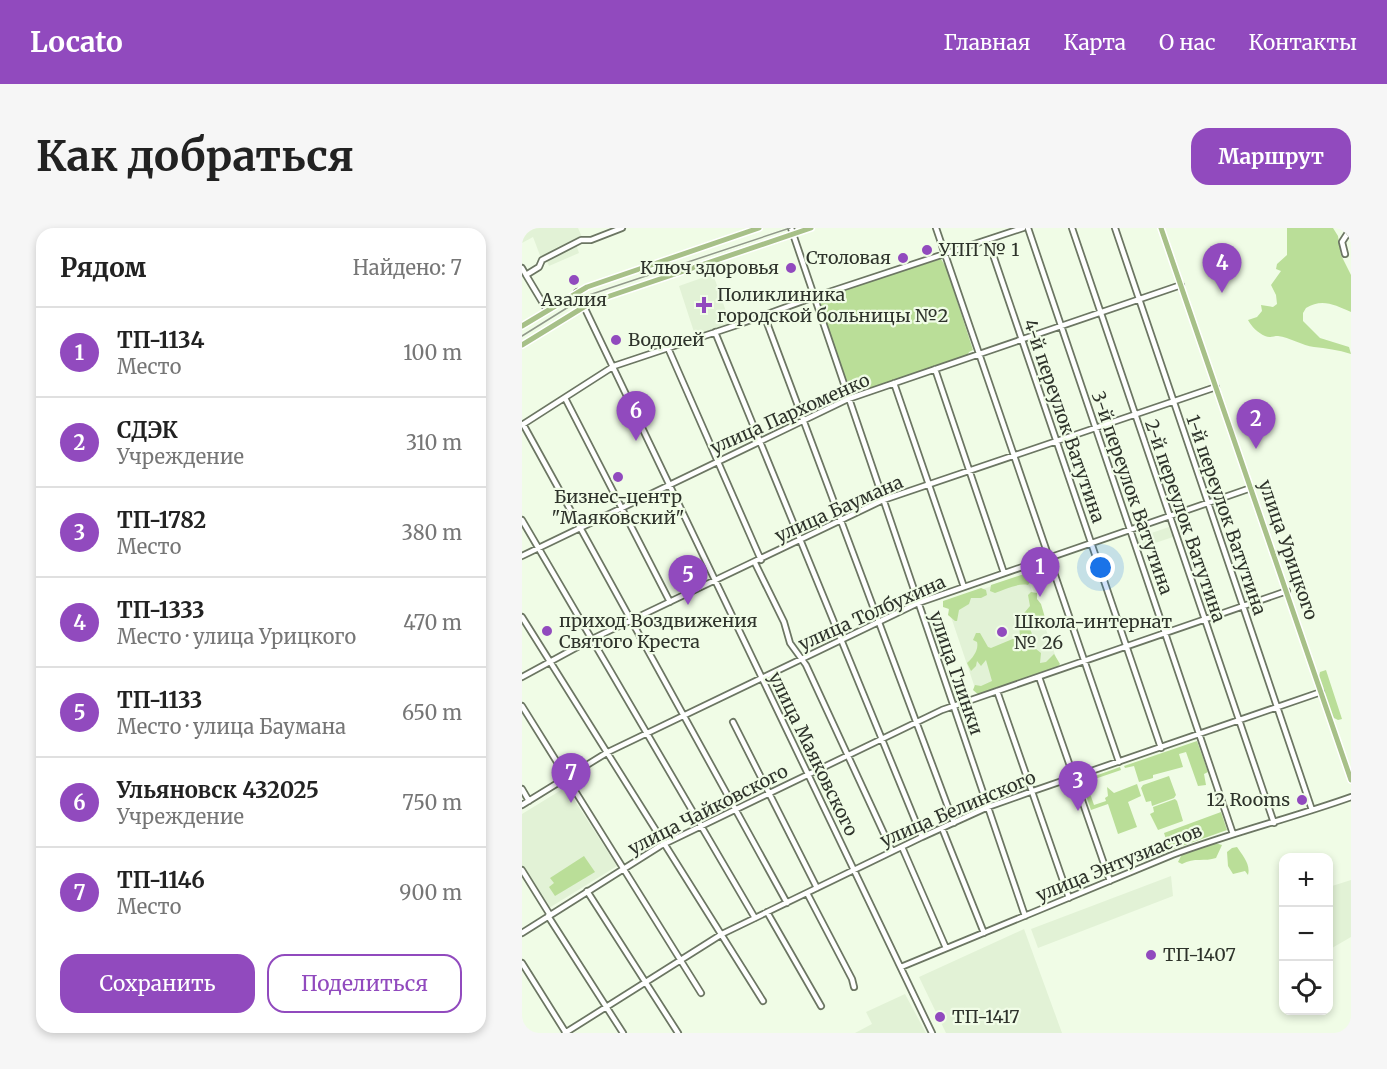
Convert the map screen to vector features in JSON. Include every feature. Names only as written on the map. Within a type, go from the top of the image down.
[{"type":"main road","points":[[522,326],[596,283],[759,228]]},
{"type":"main road","points":[[522,345],[584,305],[792,231],[811,228]]},
{"type":"main road","name":"улица Урицкого","points":[[1161,228],[1351,780]]},
{"type":"street","points":[[526,275],[539,267],[542,260],[581,240],[591,240],[622,228]]},
{"type":"street","points":[[936,228],[1119,762]]},
{"type":"street","points":[[787,903],[523,424],[614,366],[1023,228]]},
{"type":"street","name":"3-й переулок Ватутина","points":[[1028,228],[1233,834]]},
{"type":"street","name":"2-й переулок Ватутина","points":[[1072,228],[1274,823]]},
{"type":"street","name":"1-й переулок Ватутина","points":[[1114,228],[1312,810]]},
{"type":"street","points":[[1346,254],[1342,242],[1351,228]]},
{"type":"street","name":"улица Глинки","points":[[792,231],[1025,916]]},
{"type":"street","name":"4-й переулок Ватутина","points":[[988,240],[1161,748]]},
{"type":"street","points":[[522,268],[547,310]]},
{"type":"street","name":"улица Пархоменко","points":[[522,556],[848,399],[1181,285]]},
{"type":"street","name":"улица Маяковского","points":[[577,292],[932,1033]]},
{"type":"street","points":[[764,315],[954,823]]},
{"type":"street","points":[[716,332],[922,837]]},
{"type":"street","points":[[668,348],[761,560]]},
{"type":"street","points":[[935,369],[1004,573]]},
{"type":"street","points":[[894,383],[964,587]]},
{"type":"street","name":"улица Баумана","points":[[522,677],[592,639],[884,500],[1216,387]]},
{"type":"street","points":[[565,398],[670,602]]},
{"type":"street","name":"улица Толбухина","points":[[522,805],[608,752],[918,603],[1251,488]]},
{"type":"street","points":[[522,520],[755,918]]},
{"type":"street","points":[[755,563],[784,622],[790,643],[802,658],[892,851]]},
{"type":"street","name":"улица Чайковского","points":[[522,933],[666,844],[953,706],[1287,591]]},
{"type":"street","points":[[522,617],[763,1001]]},
{"type":"street","points":[[1039,676],[1110,881]]},
{"type":"street","points":[[997,691],[1069,898]]},
{"type":"street","name":"улица Белинского","points":[[566,1033],[722,934],[988,807],[1321,693]]},
{"type":"street","points":[[522,706],[701,993]]},
{"type":"street","points":[[732,722],[817,888]]},
{"type":"street","points":[[522,789],[529,801]]},
{"type":"street","name":"улица Энтузиастов","points":[[901,967],[1172,855],[1351,797]]},
{"type":"street","points":[[942,828],[984,933]]},
{"type":"street","points":[[902,847],[946,948]]},
{"type":"street","points":[[522,870],[623,1033]]},
{"type":"street","points":[[587,891],[678,1033]]},
{"type":"street","points":[[807,892],[854,987]]},
{"type":"street","points":[[767,912],[821,1006]]},
{"type":"street","points":[[522,963],[566,1033]]},
{"type":"shaded area","points":[[522,228],[578,228],[582,237],[575,241],[579,253],[549,266],[545,257],[541,258],[533,237],[522,243]]},
{"type":"shaded area","name":"Поликлиника городской больницы №2","points":[[713,274],[730,323],[695,335],[679,286]]},
{"type":"shaded area","points":[[1169,527],[1173,537],[1140,548],[1137,538]]},
{"type":"shaded area","name":"Школа-интернат № 26","points":[[1026,574],[1058,663],[976,691],[946,602]]},
{"type":"shaded area","points":[[566,787],[617,866],[549,908],[522,865],[522,814]]},
{"type":"shaded area","points":[[1171,876],[1173,896],[1038,948],[1031,929]]},
{"type":"shaded area","points":[[1351,880],[1351,937],[1333,947],[1333,907],[1333,886]]},
{"type":"shaded area","points":[[1024,929],[1062,1033],[946,1033],[919,977]]},
{"type":"shaded area","points":[[905,994],[926,1033],[855,1033],[872,1024],[866,1012]]},
{"type":"green space","points":[[1287,228],[1333,228],[1338,236],[1341,255],[1351,275],[1351,312],[1334,305],[1318,303],[1306,308],[1303,321],[1320,338],[1349,347],[1351,354],[1310,346],[1278,336],[1268,337],[1255,329],[1248,320],[1257,317],[1262,311],[1261,305],[1273,307],[1277,304],[1271,285],[1281,271],[1276,269],[1277,264],[1287,255]]},
{"type":"green space","points":[[941,259],[946,267],[973,350],[967,356],[855,396],[851,395],[819,298]]},
{"type":"green space","points":[[1027,573],[1033,578],[1028,585],[1016,586],[995,593],[990,591],[991,585]]},
{"type":"green space","points":[[981,588],[986,590],[987,595],[981,598],[971,598],[969,604],[959,610],[957,621],[948,615],[949,609],[943,607],[943,601]]},
{"type":"green space","points":[[1031,592],[1037,593],[1037,599],[1041,604],[1046,621],[1044,623],[1038,624],[1034,619],[1020,618],[1030,606],[1028,595]]},
{"type":"green space","points":[[1023,620],[1028,624],[1036,641],[1036,649],[1041,653],[1040,663],[1046,662],[1054,654],[1060,664],[1056,669],[980,696],[973,690],[975,685],[981,686],[992,681],[986,660],[981,666],[977,661],[971,671],[967,663],[976,650],[977,642],[973,640],[976,633],[980,633],[988,647],[991,648],[1020,636],[1019,624]]},
{"type":"green space","points":[[1326,670],[1342,719],[1332,717],[1319,677],[1320,672]]},
{"type":"green space","points":[[1197,741],[1208,772],[1204,774],[1206,785],[1198,786],[1186,752],[1179,754],[1183,767],[1153,775],[1153,778],[1139,782],[1134,766],[1125,768],[1124,766]]},
{"type":"green space","points":[[1120,767],[1121,770],[1086,782],[1094,805],[1106,801],[1107,787],[1114,793],[1137,784],[1141,796],[1128,802],[1137,827],[1118,834],[1108,804],[1091,810],[1081,781]]},
{"type":"green space","points":[[1169,776],[1176,795],[1174,798],[1152,806],[1151,801],[1146,802],[1141,788],[1143,785]]},
{"type":"green space","points":[[1175,799],[1183,821],[1158,830],[1150,814],[1154,812],[1153,807]]},
{"type":"green space","points":[[1221,812],[1227,830],[1154,856],[1151,848],[1167,842],[1164,833]]},
{"type":"green space","points":[[1215,843],[1222,845],[1216,858],[1182,864],[1178,862],[1182,854]]},
{"type":"green space","points":[[1237,847],[1247,863],[1248,875],[1245,871],[1233,874],[1228,866],[1227,852]]},
{"type":"green space","points":[[584,856],[595,872],[555,896],[549,887],[554,883],[550,878]]},
{"type":"tram line","points":[[522,336],[586,296],[790,228]]},
{"type":"place","name":"УПП № 1","points":[[927,250]]},
{"type":"place","name":"Столовая","points":[[903,258]]},
{"type":"place","name":"Ключ здоровья","points":[[791,268]]},
{"type":"place","name":"Азалия","points":[[574,280]]},
{"type":"place","name":"ТП-1333","points":[[1222,293]]},
{"type":"place","name":"Поликлиника городской больницы №2","points":[[704,305]]},
{"type":"place","name":"Водолей","points":[[616,340]]},
{"type":"place","name":"Ульяновск 432025","points":[[636,441]]},
{"type":"place","name":"СДЭК","points":[[1256,449]]},
{"type":"place","name":"Бизнес-центр \"Маяковский\"","points":[[618,477]]},
{"type":"place","name":"ТП-1134","points":[[1040,597]]},
{"type":"place","name":"ТП-1133","points":[[688,605]]},
{"type":"place","name":"приход Воздвижения Святого Креста","points":[[547,631]]},
{"type":"place","name":"Школа-интернат № 26","points":[[1002,632]]},
{"type":"place","name":"12 Rooms","points":[[1302,800]]},
{"type":"place","name":"ТП-1146","points":[[571,803]]},
{"type":"place","name":"ТП-1782","points":[[1078,811]]},
{"type":"place","name":"ТП-1407","points":[[1151,955]]},
{"type":"place","name":"ТП-1417","points":[[940,1017]]}]
